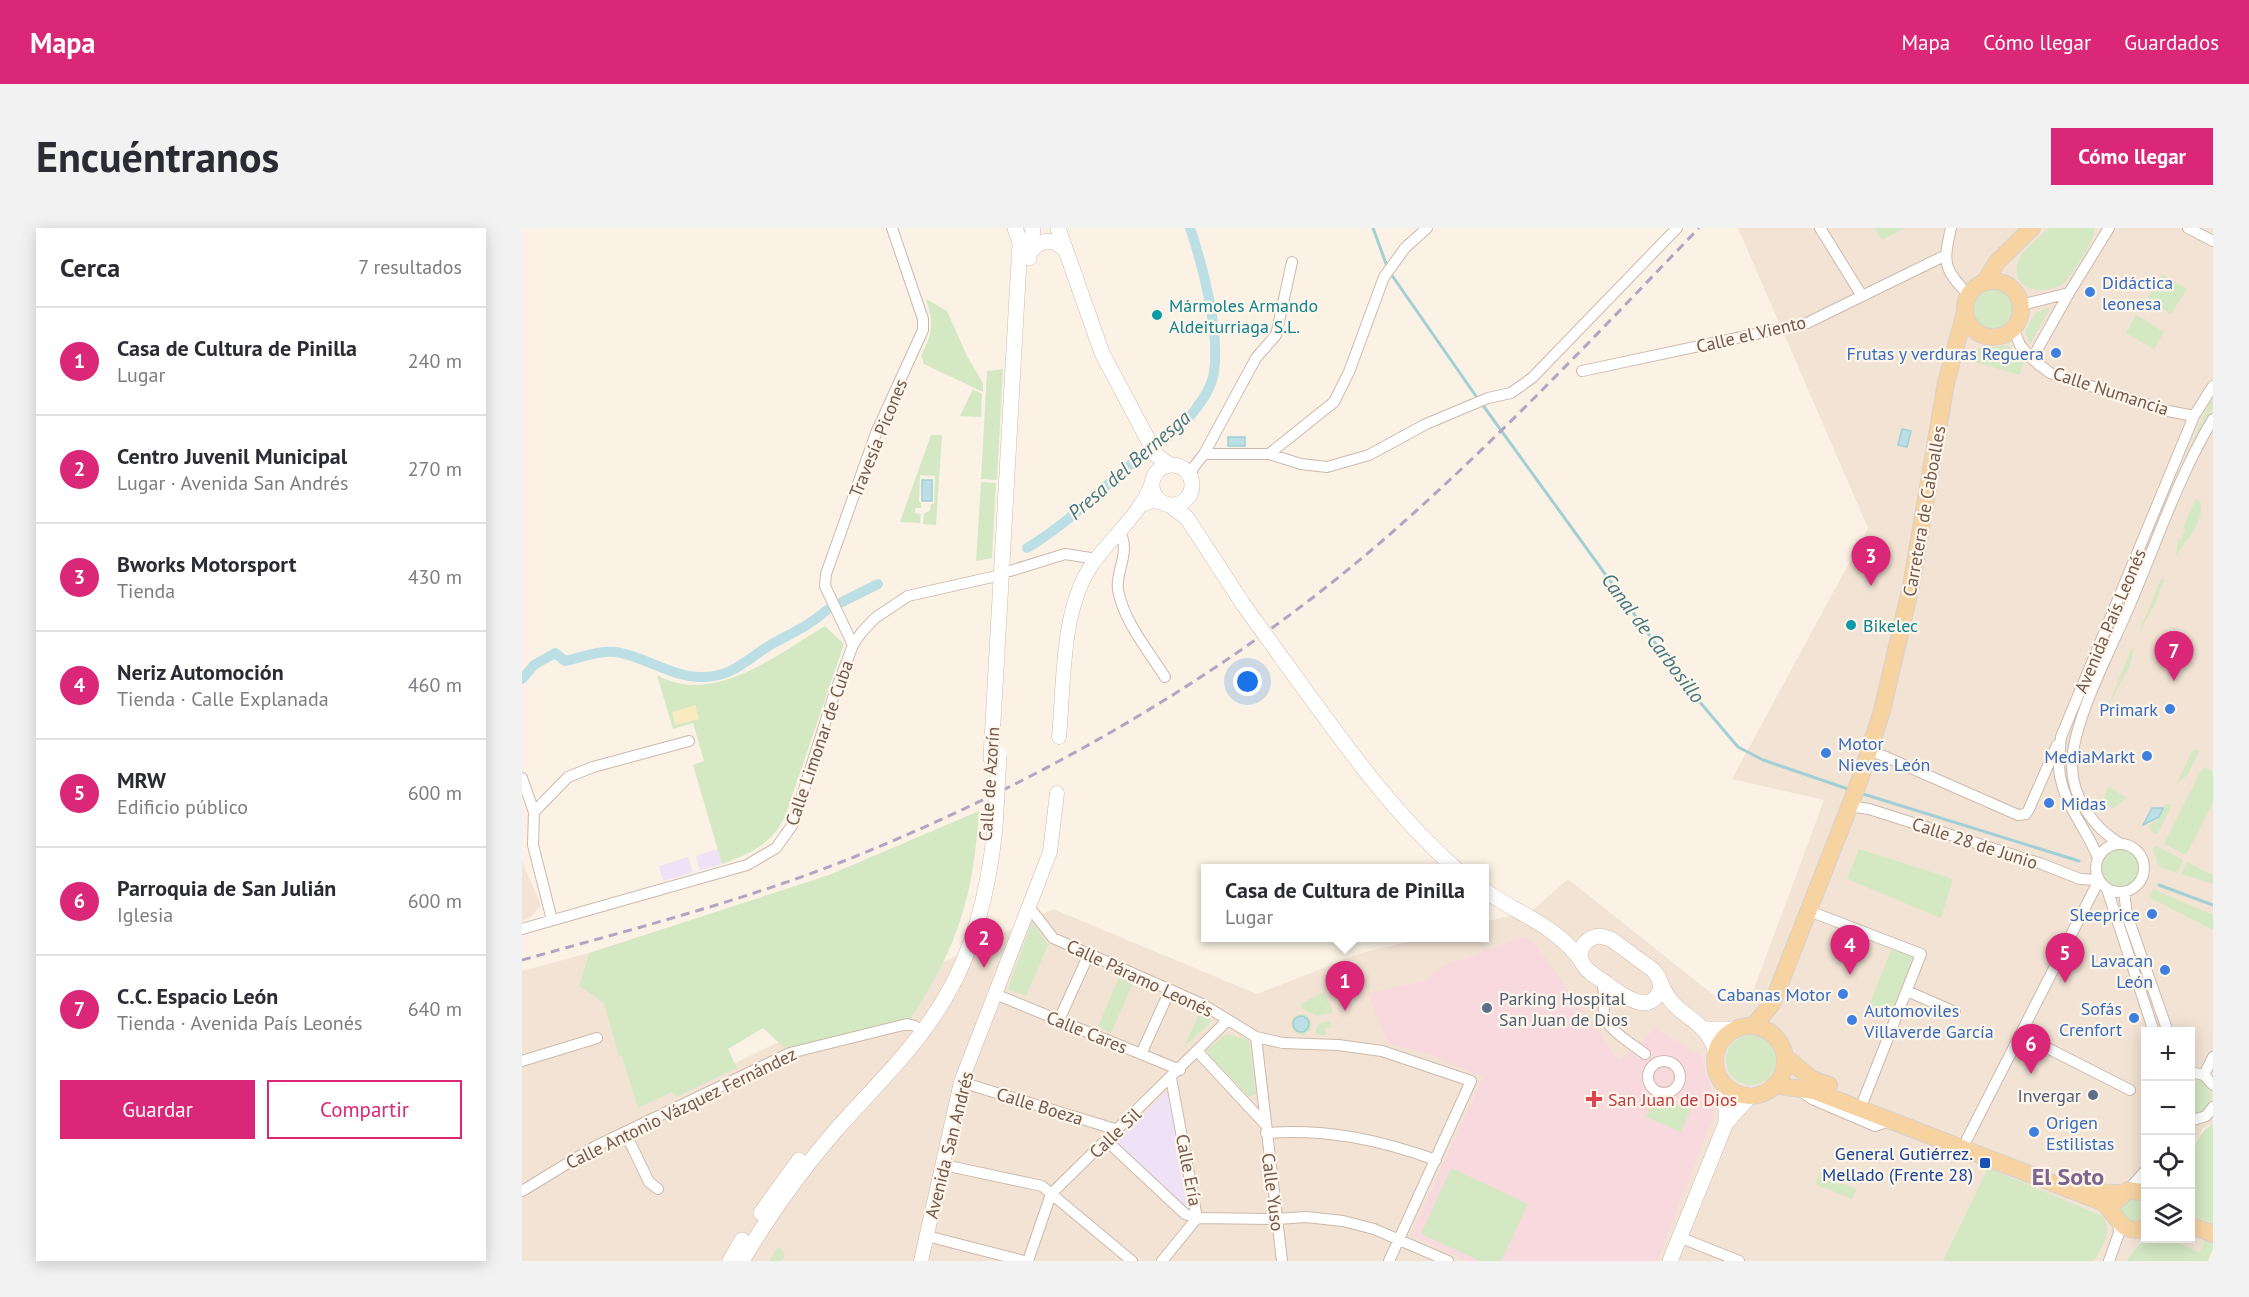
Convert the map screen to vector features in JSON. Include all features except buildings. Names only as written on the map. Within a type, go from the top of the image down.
[{"type":"main road","name":"Calle de Azorín","points":[[742,1261],[794,1183],[834,1132],[903,1056],[945,997],[974,933],[984,902],[991,830],[1005,573],[1020,243],[1015,228]]},
{"type":"main road","name":"Calle de Azorín","points":[[1005,573],[1029,255],[1033,228]]},
{"type":"main road","points":[[1046,228],[1056,235],[1063,248]]},
{"type":"main road","points":[[1058,228],[1063,248],[1102,353],[1153,450],[1174,472],[1192,486],[1186,507],[1187,518]]},
{"type":"main road","points":[[1985,336],[1969,324],[1965,312],[1969,295],[1984,283],[1990,271],[2032,228]]},
{"type":"main road","points":[[1029,255],[1034,247],[1046,241],[1056,242],[1063,248]]},
{"type":"main road","points":[[1952,357],[1969,341],[1985,336],[2000,336],[2018,322],[2021,305],[2011,288],[2005,271],[2009,250]]},
{"type":"main road","points":[[1984,283],[1998,281],[2011,288]]},
{"type":"main road","name":"Carretera de Caboalles","points":[[1745,1027],[1772,1004],[1870,750],[1897,654],[1952,357],[1965,312]]},
{"type":"main road","points":[[1174,472],[1153,494],[1187,518],[1243,604],[1380,791],[1418,834],[1451,864]]},
{"type":"main road","points":[[1166,504],[1184,502],[1190,495]]},
{"type":"main road","name":"Calle de Azorín","points":[[730,1261],[782,1181],[915,1026],[956,958],[969,924],[991,830]]},
{"type":"main road","points":[[1489,893],[1561,938],[1601,979],[1636,1003],[1674,1007],[1706,1029],[1713,1042],[1716,1065],[1726,1086],[1726,1123]]},
{"type":"main road","points":[[1561,938],[1590,939],[1600,936],[1611,939],[1653,970],[1674,1007]]},
{"type":"main road","points":[[1582,962],[1583,946],[1590,939]]},
{"type":"main road","points":[[1647,1003],[1656,998],[1661,983]]},
{"type":"main road","points":[[1772,1004],[1779,1041],[1785,1057],[1784,1070],[1774,1085]]},
{"type":"main road","points":[[1706,1029],[1745,1027],[1771,1033],[1779,1041]]},
{"type":"main road","points":[[1716,1054],[1727,1035],[1745,1027]]},
{"type":"main road","points":[[1785,1057],[1812,1079],[1864,1099],[1897,1120],[1967,1139],[2105,1193],[2141,1192]]},
{"type":"main road","points":[[1670,1261],[1726,1123],[1751,1095],[1774,1085],[1814,1091],[1897,1120],[2102,1202],[2117,1220],[2130,1230],[2141,1228]]},
{"type":"main road","points":[[1726,1086],[1742,1094],[1751,1095]]},
{"type":"main road","points":[[2117,1220],[2115,1203],[2125,1191]]},
{"type":"street","name":"Travesía Picones","points":[[854,645],[825,586],[826,574],[876,433],[922,330],[923,319],[892,228]]},
{"type":"street","points":[[1269,454],[1334,402],[1349,372],[1384,277],[1393,264],[1427,228]]},
{"type":"street","points":[[1204,454],[1269,454],[1300,464],[1327,467],[1369,455],[1426,424],[1488,398],[1511,393],[1532,378],[1677,228]]},
{"type":"street","points":[[1820,228],[1863,296]]},
{"type":"street","points":[[1951,228],[1944,256],[1949,273],[1969,295]]},
{"type":"street","points":[[2040,365],[2037,350],[2109,228]]},
{"type":"street","points":[[2188,228],[2213,241]]},
{"type":"street","name":"Calle el Viento","points":[[1582,371],[1807,323],[1944,256]]},
{"type":"street","points":[[1059,737],[1066,649],[1077,594],[1097,559],[1139,506],[1174,472],[1204,454],[1256,358],[1276,335],[1292,262]]},
{"type":"street","points":[[2021,305],[2069,293]]},
{"type":"street","name":"Calle Numancia","points":[[2013,328],[2020,345],[2050,373],[2168,411],[2194,416]]},
{"type":"street","name":"Avenida País Leonés","points":[[2098,858],[2093,842],[2067,798],[2060,779],[2061,737],[2194,416],[2213,386]]},
{"type":"street","name":"Avenida País Leonés","points":[[2121,844],[2099,827],[2080,798],[2072,773],[2075,739],[2185,474],[2213,419]]},
{"type":"street","points":[[1139,506],[1153,501],[1166,504]]},
{"type":"street","points":[[1119,530],[1125,557],[1118,586],[1123,610],[1165,677]]},
{"type":"street","name":"Calle Limonar de Cuba","points":[[522,929],[747,865],[776,848],[793,824],[833,698],[854,645],[875,618],[908,596],[1005,573],[1065,554],[1097,559]]},
{"type":"street","points":[[1870,750],[2019,815],[2025,814],[2029,809],[2061,737]]},
{"type":"street","points":[[534,812],[568,777],[593,767],[689,741]]},
{"type":"street","points":[[522,778],[534,812],[532,845],[552,920]]},
{"type":"street","points":[[2041,784],[2049,779],[2060,779]]},
{"type":"street","name":"Avenida San Andrés","points":[[921,1261],[961,1083],[1050,852],[1057,793]]},
{"type":"street","name":"Calle 28 de Junio","points":[[1853,797],[1869,809],[2103,885]]},
{"type":"street","points":[[2124,892],[2141,880],[2144,865],[2136,850],[2121,844],[2111,846],[2098,858],[2096,866],[2152,1027]]},
{"type":"street","points":[[2103,885],[2124,892]]},
{"type":"street","points":[[1967,1139],[2020,1034],[2103,885]]},
{"type":"street","points":[[2124,892],[2127,915],[2166,1027]]},
{"type":"street","name":"Calle Páramo Leonés","points":[[1030,908],[1053,938],[1202,1004],[1256,1037],[1282,1043],[1382,1051],[1471,1082],[1436,1160]]},
{"type":"street","points":[[1809,911],[1921,954],[1864,1099]]},
{"type":"street","points":[[1059,1020],[1089,954]]},
{"type":"street","points":[[1601,979],[1605,993],[1604,1010],[1610,1025],[1656,1064]]},
{"type":"street","points":[[1141,1054],[1170,990]]},
{"type":"street","points":[[1906,991],[1955,1012]]},
{"type":"street","name":"Calle Cares","points":[[995,994],[1180,1070]]},
{"type":"street","points":[[1604,1010],[1612,999],[1625,996]]},
{"type":"street","name":"Calle Sil","points":[[1026,1261],[1051,1194],[1180,1070],[1228,1020]]},
{"type":"street","name":"Calle Antonio Vázquez Fernández","points":[[522,1191],[549,1173],[625,1132],[790,1053],[907,1024],[915,1026]]},
{"type":"street","points":[[2020,1034],[2130,1090]]},
{"type":"street","name":"Calle Yuso","points":[[1256,1037],[1282,1261]]},
{"type":"street","points":[[522,1061],[597,1038]]},
{"type":"street","points":[[1198,1052],[1265,1128],[1331,1133],[1376,1140],[1436,1160],[1389,1261]]},
{"type":"street","points":[[2204,1075],[2213,1057]]},
{"type":"street","points":[[2195,1073],[2204,1075],[2213,1085]]},
{"type":"street","name":"Calle Ería","points":[[1171,1078],[1197,1218],[1324,1217],[1359,1224],[1448,1261]]},
{"type":"street","name":"Calle Boeza","points":[[961,1083],[1118,1130]]},
{"type":"street","points":[[2195,1119],[2206,1116],[2213,1107]]},
{"type":"street","points":[[625,1132],[649,1182],[658,1189]]},
{"type":"street","points":[[1107,1141],[1185,1214],[1197,1218],[1162,1261]]},
{"type":"street","points":[[944,1165],[1042,1186],[1132,1261]]},
{"type":"street","points":[[2125,1191],[2141,1174]]},
{"type":"street","points":[[2112,1256],[2119,1233],[2117,1220]]},
{"type":"street","points":[[2112,1256],[2141,1228]]},
{"type":"street","points":[[927,1236],[1026,1261]]},
{"type":"street","points":[[1679,1237],[1739,1261]]},
{"type":"shaded area","points":[[1738,228],[2213,228],[2213,1123],[2202,1129],[2195,1144],[2195,1027],[2141,1027],[2141,1240],[2127,1261],[522,1261],[522,971],[589,953],[579,986],[610,1007],[694,1083],[1053,909],[1257,994],[1361,953],[1407,942],[1489,942],[1489,921],[1533,910],[1568,879],[1721,1001],[1754,989],[1824,800],[1732,779],[1868,528]]},
{"type":"shaded area","points":[[718,849],[722,864],[663,881],[659,866],[688,857],[693,872],[700,870],[696,856]]},
{"type":"shaded area","points":[[522,861],[541,905],[530,918],[522,921]]},
{"type":"shaded area","name":"San Juan de Dios","points":[[1522,937],[1533,941],[1619,1061],[1656,1028],[1703,1057],[1705,1074],[1713,1092],[1713,1116],[1657,1261],[1468,1261],[1411,1235],[1483,1077],[1430,1055],[1388,1044],[1368,993],[1425,981],[1435,971],[1446,965]]},
{"type":"shaded area","points":[[1166,1092],[1170,1095],[1192,1204],[1183,1207],[1117,1145],[1116,1141]]},
{"type":"shaded area","points":[[2195,1217],[2211,1223],[2200,1252],[2176,1243],[2195,1243]]},
{"type":"green space","points":[[1874,228],[1905,228],[1882,240]]},
{"type":"green space","points":[[2049,228],[2093,228],[2095,230],[2081,260],[2061,285],[2045,290],[2029,288],[2019,279],[2018,262],[2027,248]]},
{"type":"green space","points":[[2162,274],[2187,289],[2171,314],[2147,299]]},
{"type":"green space","points":[[1993,287],[2009,293],[2015,309],[2009,325],[1993,331],[1977,325],[1971,309],[1977,293]]},
{"type":"green space","points":[[926,299],[947,311],[967,356],[983,383],[983,392],[924,364],[921,356],[931,328]]},
{"type":"green space","points":[[2049,308],[2030,344],[2025,332],[2029,323],[2036,313]]},
{"type":"green space","points":[[2136,315],[2164,332],[2154,349],[2126,333]]},
{"type":"green space","points":[[2008,345],[2023,362],[2020,375],[1965,359],[1976,349]]},
{"type":"green space","points":[[1003,369],[997,480],[981,479],[987,371]]},
{"type":"green space","points":[[973,389],[982,394],[981,417],[960,416]]},
{"type":"green space","points":[[2212,396],[2213,407],[2186,459],[2127,600],[2125,600]]},
{"type":"green space","points":[[931,435],[942,435],[936,525],[923,524],[924,513],[930,511],[931,504],[934,504],[935,476],[920,475],[919,502],[921,508],[915,508],[915,513],[921,514],[920,523],[900,522]]},
{"type":"green space","points":[[981,482],[996,483],[992,558],[976,561]]},
{"type":"green space","points":[[2196,498],[2201,503],[2197,525],[2176,556],[2178,539],[2181,540],[2185,530],[2183,528]]},
{"type":"green space","points":[[2161,579],[2164,580],[2156,602],[2138,634]]},
{"type":"green space","points":[[825,626],[844,644],[786,814],[768,840],[742,856],[722,864],[693,765],[704,761],[693,723],[673,729],[657,675],[678,683],[700,685],[722,681],[766,662]]},
{"type":"green space","points":[[2134,648],[2130,665],[2107,709],[2131,649]]},
{"type":"green space","points":[[2086,693],[2071,734],[2067,761],[2088,824],[2071,790],[2066,759],[2072,728]]},
{"type":"green space","points":[[2200,749],[2188,774],[2176,785],[2192,751]]},
{"type":"green space","points":[[2203,767],[2213,772],[2213,802],[2186,855],[2164,844]]},
{"type":"green space","points":[[2108,786],[2127,798],[2112,809],[2104,800]]},
{"type":"green space","points":[[2165,804],[2172,805],[2158,833],[2154,834],[2148,826],[2158,819]]},
{"type":"green space","points":[[979,811],[972,871],[960,923],[938,972],[907,1024],[790,1053],[763,1028],[728,1049],[737,1068],[676,1097],[672,1092],[638,1108],[622,1056],[619,1056],[604,1003],[579,986],[589,953],[829,875]]},
{"type":"green space","points":[[2156,846],[2183,860],[2177,873],[2159,867],[2153,850]]},
{"type":"green space","points":[[2120,848],[2134,854],[2140,868],[2134,882],[2120,888],[2106,882],[2100,868],[2106,854]]},
{"type":"green space","points":[[1859,849],[1953,879],[1941,918],[1847,879]]},
{"type":"green space","points":[[2187,862],[2213,875],[2213,884],[2181,874]]},
{"type":"green space","points":[[2153,889],[2213,915],[2213,930],[2150,898]]},
{"type":"green space","points":[[1032,922],[1048,945],[1026,996],[1008,989]]},
{"type":"green space","points":[[1892,948],[1914,957],[1889,1019],[1867,1010]]},
{"type":"green space","points":[[1120,975],[1134,981],[1111,1033],[1098,1027]]},
{"type":"green space","points":[[1324,992],[1332,1010],[1331,1013],[1316,1016],[1301,1008],[1302,1003]]},
{"type":"green space","points":[[1200,1012],[1212,1021],[1184,1047]]},
{"type":"green space","points":[[1300,1014],[1307,1015],[1312,1023],[1311,1030],[1302,1035],[1293,1031],[1291,1024],[1293,1017]]},
{"type":"green space","points":[[1330,1021],[1332,1027],[1325,1028],[1326,1035],[1315,1034],[1318,1024]]},
{"type":"green space","points":[[1226,1034],[1249,1040],[1256,1094],[1249,1097],[1206,1051]]},
{"type":"green space","points":[[1746,1035],[1756,1035],[1769,1042],[1776,1055],[1776,1065],[1769,1078],[1756,1085],[1746,1085],[1737,1081],[1730,1074],[1726,1065],[1726,1055],[1730,1046],[1737,1039]]},
{"type":"green space","points":[[2195,1078],[2201,1079],[2211,1094],[2210,1103],[2195,1114]]},
{"type":"green space","points":[[1654,1098],[1691,1109],[1681,1132],[1646,1117]]},
{"type":"green space","points":[[2213,1123],[2213,1248],[2208,1261],[2127,1261],[2141,1243],[2177,1243],[2200,1252],[2211,1223],[2195,1217],[2195,1145],[2203,1132]]},
{"type":"green space","points":[[1451,1168],[1528,1204],[1501,1261],[1480,1261],[1421,1234]]},
{"type":"green space","points":[[1988,1168],[2102,1216],[2107,1233],[2094,1261],[1943,1261]]},
{"type":"green space","points":[[1820,1174],[1857,1189],[1852,1199],[1815,1184]]},
{"type":"green space","points":[[2126,1197],[2141,1199],[2141,1221],[2132,1224],[2119,1210]]},
{"type":"green space","points":[[777,1248],[781,1248],[785,1255],[781,1261],[769,1261]]},
{"type":"sand","points":[[695,705],[699,719],[675,725],[672,712]]},
{"type":"water","points":[[1902,429],[1911,431],[1907,447],[1898,445]]},
{"type":"water","points":[[1228,437],[1245,437],[1245,446],[1228,446]]},
{"type":"water","points":[[922,480],[932,480],[932,501],[922,501]]},
{"type":"water","points":[[2152,808],[2163,808],[2159,817],[2143,825]]},
{"type":"water","points":[[1301,1016],[1309,1024],[1301,1032],[1293,1024]]},
{"type":"waterway","name":"Presa del Bernesga","points":[[1027,548],[1065,522],[1130,465],[1177,430],[1207,392],[1213,379],[1215,338],[1205,280],[1190,228]]},
{"type":"waterway","name":"Canal de Carbosillo","points":[[1373,228],[1388,269]]},
{"type":"waterway","name":"Canal de Carbosillo","points":[[1391,274],[1478,399]]},
{"type":"waterway","name":"Canal de Carbosillo","points":[[1482,404],[1687,687],[1738,747],[1763,760],[1851,790]]},
{"type":"waterway","name":"Presa del Bernesga","points":[[842,602],[878,584]]},
{"type":"waterway","name":"Presa del Bernesga","points":[[522,679],[534,665],[555,653],[565,661],[597,653],[615,652],[680,674],[703,677],[723,674],[740,666],[827,610]]},
{"type":"waterway","name":"Canal de Carbosillo","points":[[1860,793],[2079,861]]},
{"type":"waterway","name":"Canal de Carbosillo","points":[[2159,885],[2213,905]]},
{"type":"railway","points":[[522,960],[773,887],[854,857],[925,827],[1063,759],[1196,680],[1260,637],[1321,591],[1423,505],[1544,388],[1699,228]]},
{"type":"place","name":"Didáctica leonesa","points":[[2090,292]]},
{"type":"place","name":"Mármoles Armando Aldeiturriaga S.L.","points":[[1157,315]]},
{"type":"place","name":"Frutas y verduras Reguera","points":[[2056,353]]},
{"type":"place","name":"Bworks Motorsport","points":[[1871,586]]},
{"type":"place","name":"Bikelec","points":[[1851,625]]},
{"type":"place","name":"C.C. Espacio León","points":[[2174,681]]},
{"type":"place","name":"Primark","points":[[2170,709]]},
{"type":"place","name":"Motor Nieves León","points":[[1826,753]]},
{"type":"place","name":"MediaMarkt","points":[[2147,756]]},
{"type":"place","name":"Midas","points":[[2049,803]]},
{"type":"place","name":"Sleeprice","points":[[2152,914]]},
{"type":"place","name":"Centro Juvenil Municipal","points":[[984,968]]},
{"type":"place","name":"Lavacan León","points":[[2165,970]]},
{"type":"place","name":"Neriz Automoción","points":[[1850,975]]},
{"type":"place","name":"MRW","points":[[2065,983]]},
{"type":"place","name":"Cabanas Motor","points":[[1843,994]]},
{"type":"place","name":"Parking Hospital San Juan de Dios","points":[[1487,1008]]},
{"type":"place","name":"Casa de Cultura de Pinilla","points":[[1345,1011]]},
{"type":"place","name":"Sofás Crenfort","points":[[2134,1018]]},
{"type":"place","name":"Automoviles Villaverde García","points":[[1852,1020]]},
{"type":"place","name":"Parroquia de San Julián","points":[[2031,1074]]},
{"type":"place","name":"Invergar","points":[[2093,1095]]},
{"type":"place","name":"San Juan de Dios","points":[[1594,1099]]},
{"type":"place","name":"Origen Estilistas","points":[[2034,1132]]},
{"type":"place","name":"General Gutiérrez. Mellado (Frente 28)","points":[[1985,1163]]},
{"type":"district","name":"El Soto","points":[[2068,1176]]}]
